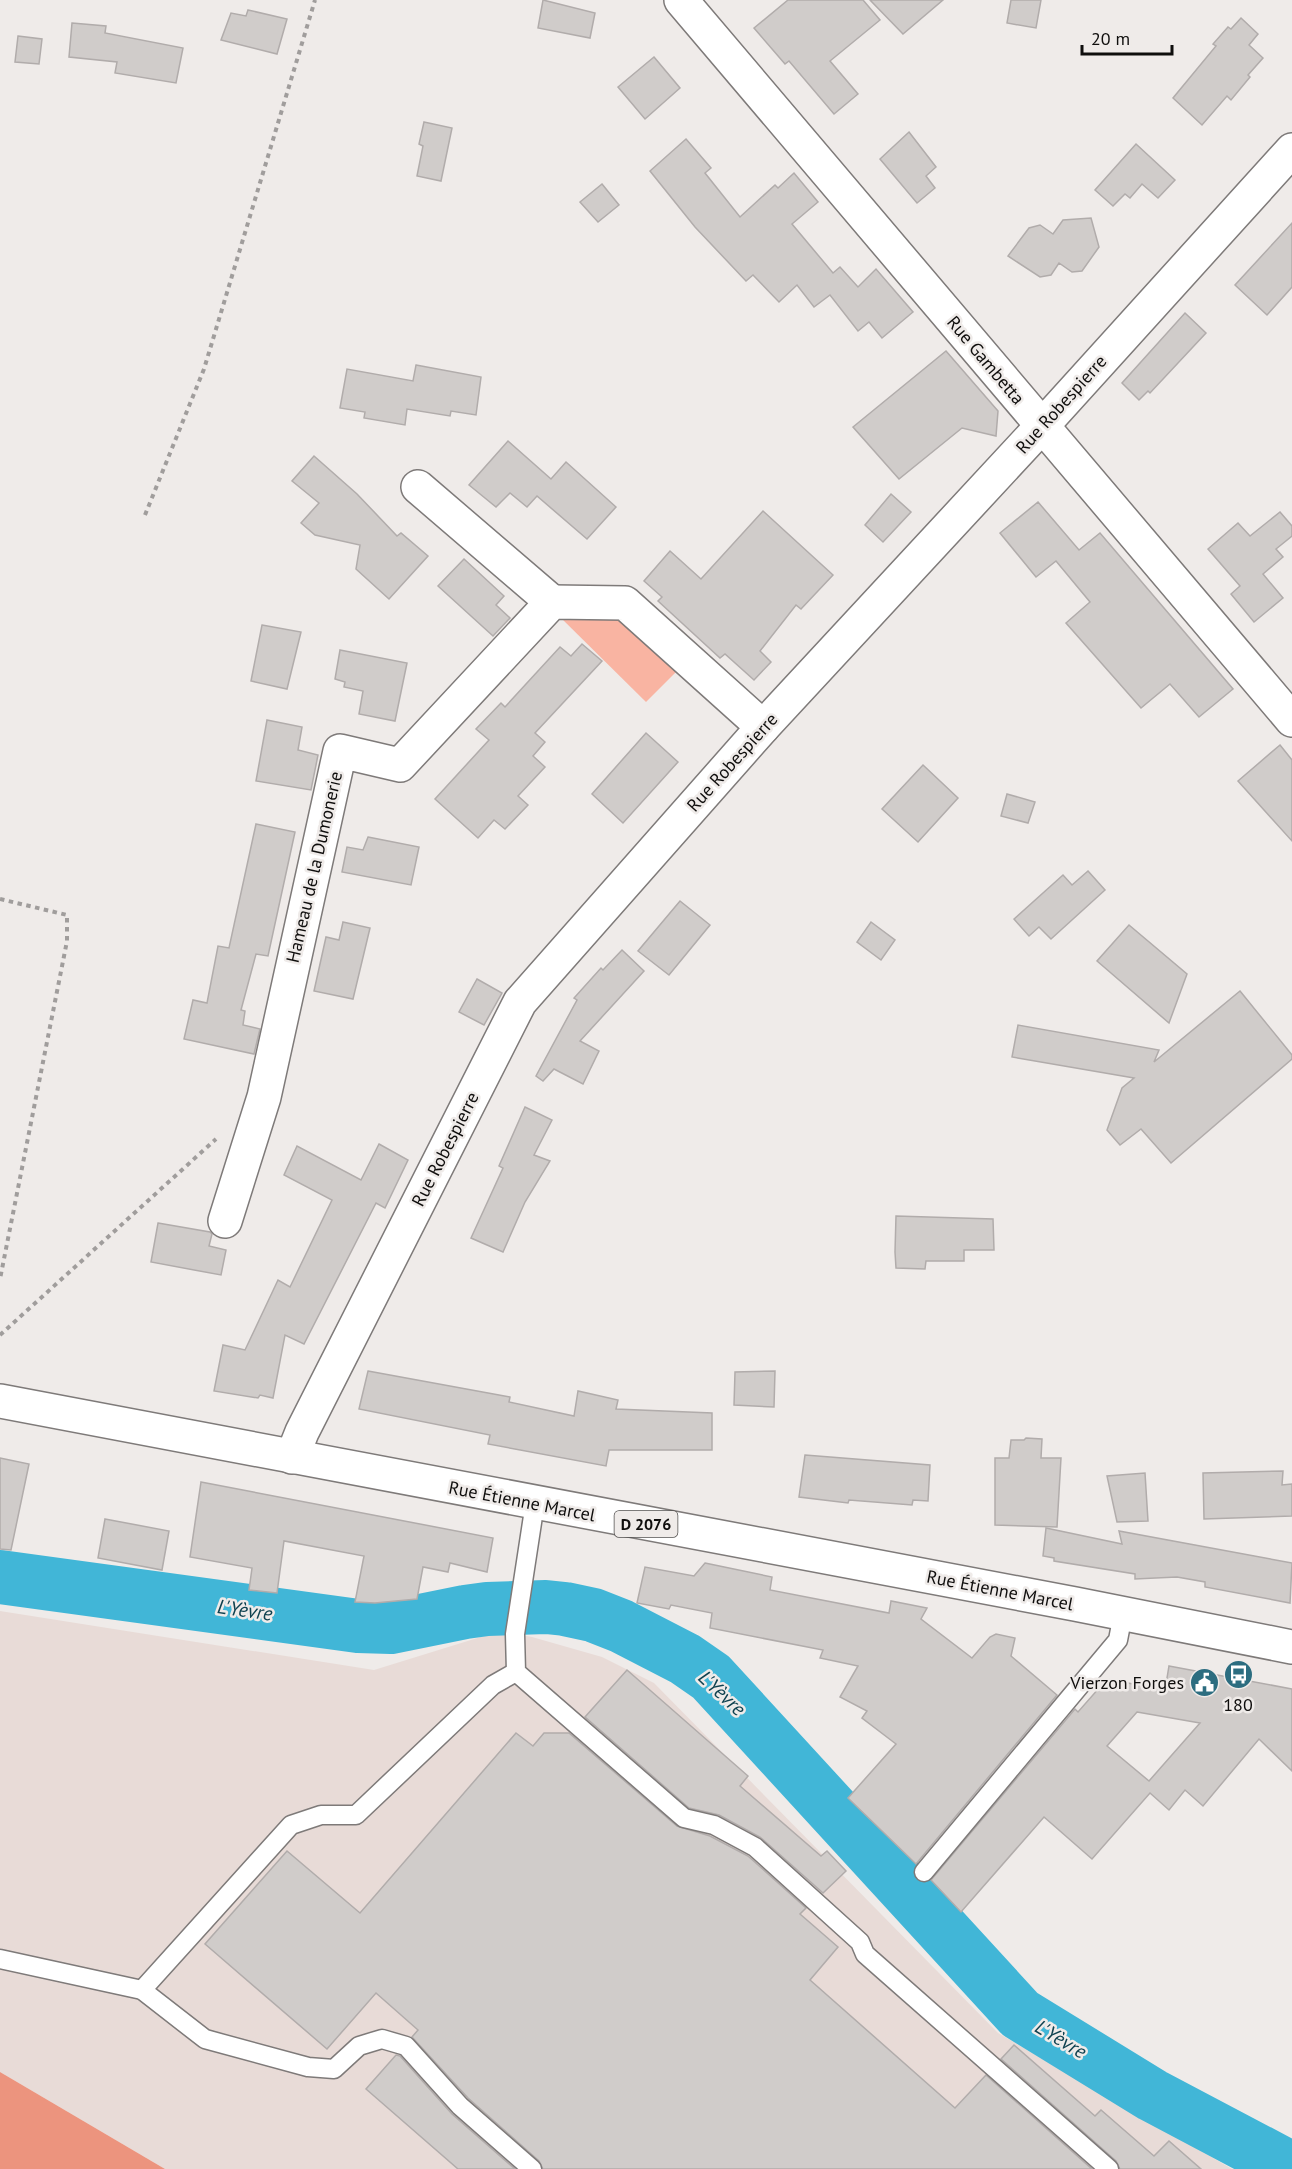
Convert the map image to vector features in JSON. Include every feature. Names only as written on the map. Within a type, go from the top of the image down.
[{"type":"street","name":"Rue Gambetta","points":[[681,0],[1292,720]]},
{"type":"street","name":"Rue Robespierre","points":[[292,1457],[302,1432],[520,1002],[763,727],[1042,426],[1292,150]]},
{"type":"street","points":[[418,487],[552,603],[625,603],[763,727]]},
{"type":"street","name":"Hameau de la Dumonerie","points":[[225,1221],[264,1096],[340,751],[400,765],[552,603]]},
{"type":"street","name":"Rue Étienne Marcel","points":[[0,1401],[1292,1647]]},
{"type":"lane","points":[[535,1503],[515,1634],[516,1672],[684,1818],[714,1825],[754,1847],[860,1942],[866,1954],[1109,2169]]},
{"type":"lane","points":[[924,1872],[1118,1640],[1123,1614]]},
{"type":"lane","points":[[142,1990],[291,1825],[321,1815],[356,1815],[493,1685],[516,1672]]},
{"type":"lane","points":[[0,1959],[142,1990],[205,2039],[308,2067],[333,2069],[359,2046],[382,2039],[406,2046],[460,2106],[532,2169]]},
{"type":"path","points":[[145,514],[204,369],[315,0]]},
{"type":"path","points":[[0,899],[67,915],[67,941],[0,1279]]},
{"type":"path","points":[[0,1335],[220,1136]]},
{"type":"shaded area","points":[[617,609],[682,666],[646,702],[558,615]]},
{"type":"shaded area","points":[[0,1611],[374,1670],[500,1631],[532,1637],[602,1657],[654,1683],[998,2033],[1232,2169],[165,2169],[0,2072]]},
{"type":"shaded area","points":[[0,2072],[165,2169],[0,2169]]},
{"type":"building","points":[[543,0],[595,13],[590,38],[538,28]]},
{"type":"building","points":[[788,0],[863,0],[880,20],[830,61],[858,94],[834,114],[789,61],[785,64],[754,28]]},
{"type":"building","points":[[870,0],[943,0],[903,34]]},
{"type":"building","points":[[1011,0],[1041,0],[1036,28],[1007,23]]},
{"type":"building","points":[[248,10],[287,19],[277,54],[221,40],[231,13],[246,16]]},
{"type":"building","points":[[1241,18],[1258,34],[1249,45],[1263,58],[1231,100],[1227,96],[1202,125],[1173,98],[1216,46],[1213,44],[1228,27],[1231,29]]},
{"type":"building","points":[[72,23],[106,26],[105,33],[183,48],[176,83],[115,73],[117,62],[69,57]]},
{"type":"building","points":[[18,36],[42,39],[39,64],[15,62]]},
{"type":"building","points":[[654,57],[680,88],[645,119],[618,87]]},
{"type":"building","points":[[424,122],[452,128],[441,181],[417,176],[423,146],[419,144]]},
{"type":"building","points":[[909,132],[936,167],[926,176],[935,188],[917,203],[880,159]]},
{"type":"building","points":[[686,139],[711,168],[705,173],[740,217],[775,185],[778,188],[794,173],[818,202],[792,224],[833,273],[840,267],[858,287],[876,269],[913,312],[882,338],[869,322],[858,331],[830,295],[814,307],[797,285],[779,302],[753,275],[746,281],[695,227],[650,171]]},
{"type":"building","points":[[1136,144],[1175,180],[1158,198],[1142,184],[1130,198],[1125,194],[1113,206],[1095,190]]},
{"type":"building","points":[[602,184],[619,205],[598,222],[580,202]]},
{"type":"building","points":[[1091,218],[1099,247],[1082,271],[1072,272],[1059,263],[1051,275],[1040,277],[1008,256],[1029,228],[1040,225],[1053,234],[1063,220]]},
{"type":"building","points":[[1292,223],[1292,287],[1267,315],[1235,285]]},
{"type":"building","points":[[1185,313],[1206,333],[1150,393],[1148,391],[1139,400],[1122,383]]},
{"type":"building","points":[[946,351],[998,411],[996,436],[962,428],[899,479],[853,427]]},
{"type":"building","points":[[416,365],[481,377],[476,415],[451,411],[450,416],[407,409],[405,425],[364,418],[365,412],[340,408],[347,369],[413,381]]},
{"type":"building","points":[[508,441],[551,479],[566,462],[616,507],[587,539],[537,496],[527,507],[510,493],[496,507],[469,485]]},
{"type":"building","points":[[314,456],[357,494],[397,536],[401,533],[428,556],[389,599],[356,569],[360,545],[315,535],[301,523],[319,503],[292,481]]},
{"type":"building","points":[[891,494],[911,512],[883,542],[865,525]]},
{"type":"building","points":[[1038,502],[1079,550],[1100,533],[1233,689],[1199,717],[1170,684],[1141,708],[1066,623],[1090,602],[1056,561],[1036,577],[1000,533]]},
{"type":"building","points":[[763,511],[833,575],[801,609],[796,605],[760,651],[771,662],[754,680],[725,654],[720,658],[658,601],[662,597],[644,581],[670,551],[701,579]]},
{"type":"building","points":[[1280,512],[1292,526],[1292,536],[1276,549],[1283,557],[1263,574],[1283,598],[1254,622],[1231,594],[1240,586],[1208,549],[1238,523],[1250,536]]},
{"type":"building","points":[[464,559],[504,596],[496,605],[510,618],[493,636],[438,586]]},
{"type":"building","points":[[262,625],[301,632],[287,689],[251,681]]},
{"type":"building","points":[[582,644],[602,661],[535,733],[545,742],[533,756],[545,767],[518,796],[528,805],[505,829],[494,820],[478,838],[435,799],[489,740],[476,729],[501,703],[505,707],[560,647],[571,656]]},
{"type":"building","points":[[340,650],[407,663],[395,721],[359,714],[363,691],[344,687],[345,682],[335,679]]},
{"type":"building","points":[[267,720],[302,727],[298,750],[318,755],[311,790],[256,781]]},
{"type":"building","points":[[646,733],[678,762],[623,823],[592,794]]},
{"type":"building","points":[[1280,745],[1292,760],[1292,841],[1238,781]]},
{"type":"building","points":[[923,765],[958,798],[918,842],[882,809]]},
{"type":"building","points":[[1007,794],[1035,802],[1028,823],[1001,816]]},
{"type":"building","points":[[256,824],[295,832],[268,956],[256,954],[241,1010],[245,1011],[243,1025],[260,1029],[254,1054],[184,1039],[193,1000],[207,1003],[218,946],[229,948]]},
{"type":"building","points":[[368,837],[419,847],[411,885],[342,872],[347,847],[363,850]]},
{"type":"building","points":[[1088,871],[1105,890],[1051,939],[1039,927],[1029,936],[1014,919],[1063,875],[1072,885]]},
{"type":"building","points":[[680,901],[710,925],[669,975],[638,951]]},
{"type":"building","points":[[343,922],[370,928],[353,999],[314,991],[326,937],[339,940]]},
{"type":"building","points":[[871,922],[895,940],[881,960],[857,942]]},
{"type":"building","points":[[1129,925],[1187,974],[1169,1023],[1097,961]]},
{"type":"building","points":[[622,950],[644,971],[580,1041],[599,1051],[583,1084],[554,1069],[543,1081],[536,1076],[577,1000],[574,998],[601,968],[603,970]]},
{"type":"building","points":[[477,979],[502,993],[484,1025],[459,1012]]},
{"type":"building","points":[[1240,991],[1292,1055],[1292,1059],[1171,1163],[1141,1129],[1120,1145],[1107,1130],[1122,1088],[1134,1078],[1012,1057],[1018,1025],[1159,1050],[1154,1062]]},
{"type":"building","points":[[525,1107],[552,1120],[534,1155],[550,1161],[525,1202],[503,1252],[471,1238],[503,1168],[499,1166]]},
{"type":"building","points":[[379,1144],[408,1160],[385,1208],[376,1203],[304,1344],[285,1335],[273,1398],[214,1391],[223,1345],[245,1350],[278,1280],[290,1287],[332,1200],[284,1175],[297,1146],[361,1180]]},
{"type":"building","points":[[896,1216],[993,1219],[994,1250],[964,1250],[964,1261],[926,1261],[925,1269],[896,1268]]},
{"type":"building","points":[[158,1223],[210,1232],[212,1234],[209,1246],[226,1250],[221,1275],[151,1262]]},
{"type":"building","points":[[368,1371],[510,1397],[509,1402],[574,1416],[578,1391],[618,1400],[616,1409],[712,1413],[712,1450],[609,1450],[606,1466],[488,1444],[490,1435],[359,1409]]},
{"type":"building","points":[[775,1371],[774,1407],[734,1405],[735,1372]]},
{"type":"building","points":[[1042,1439],[1041,1458],[1061,1458],[1057,1527],[995,1525],[995,1458],[1009,1458],[1011,1440]]},
{"type":"building","points":[[805,1455],[930,1465],[928,1501],[913,1500],[912,1505],[849,1500],[848,1503],[799,1497]]},
{"type":"building","points":[[0,1458],[29,1464],[11,1550],[0,1549]]},
{"type":"building","points":[[1283,1471],[1282,1485],[1292,1484],[1292,1516],[1204,1519],[1203,1473]]},
{"type":"building","points":[[1145,1473],[1148,1521],[1117,1522],[1107,1476]]},
{"type":"building","points":[[201,1482],[493,1538],[487,1572],[450,1563],[448,1572],[423,1567],[417,1599],[375,1603],[355,1602],[364,1556],[284,1541],[277,1593],[249,1590],[252,1568],[190,1557]]},
{"type":"building","points":[[105,1519],[169,1531],[162,1570],[98,1558]]},
{"type":"building","points":[[1046,1528],[1122,1544],[1119,1531],[1292,1563],[1290,1603],[1205,1587],[1205,1582],[1177,1577],[1135,1579],[1135,1574],[1054,1561],[1054,1558],[1043,1556]]},
{"type":"building","points":[[705,1563],[772,1577],[770,1590],[889,1613],[891,1601],[927,1608],[921,1619],[972,1658],[990,1637],[996,1634],[1015,1638],[1011,1656],[1057,1695],[916,1864],[848,1798],[896,1744],[862,1718],[867,1711],[840,1697],[858,1666],[820,1658],[823,1650],[710,1628],[712,1613],[671,1605],[669,1609],[637,1603],[645,1567],[694,1576]]},
{"type":"building","points":[[1169,1666],[1292,1689],[1292,1771],[1259,1739],[1203,1806],[1185,1790],[1169,1810],[1150,1793],[1092,1859],[1044,1817],[961,1912],[931,1880],[1075,1709],[1078,1712],[1107,1679],[1165,1690]],"holes":[[[1137,1712],[1200,1723],[1149,1781],[1107,1746]]]},
{"type":"building","points":[[627,1670],[748,1776],[740,1786],[821,1856],[827,1851],[846,1871],[823,1893],[760,1837],[719,1815],[689,1808],[585,1717]]},
{"type":"building","points":[[516,1733],[533,1746],[544,1733],[569,1733],[677,1826],[710,1836],[748,1856],[806,1908],[800,1914],[838,1947],[810,1980],[955,2108],[986,2075],[1092,2169],[543,2169],[539,2161],[468,2098],[412,2037],[418,2030],[376,1993],[327,2049],[205,1944],[287,1851],[360,1913]]},
{"type":"building","points":[[1014,2045],[1095,2116],[1101,2110],[1154,2156],[1169,2141],[1201,2169],[1120,2169],[1116,2161],[1001,2059]]},
{"type":"building","points":[[396,2055],[400,2056],[452,2114],[515,2169],[458,2169],[366,2089]]},
{"type":"waterway","name":"L'Yèvre","points":[[0,1577],[358,1626],[391,1627],[487,1609],[546,1607],[593,1615],[621,1626],[685,1659],[711,1677],[1020,2014],[1152,2095],[1292,2169]]},
{"type":"place","name":"180","points":[[1238,1675]]},
{"type":"place","name":"Vierzon Forges","points":[[1205,1682]]}]
